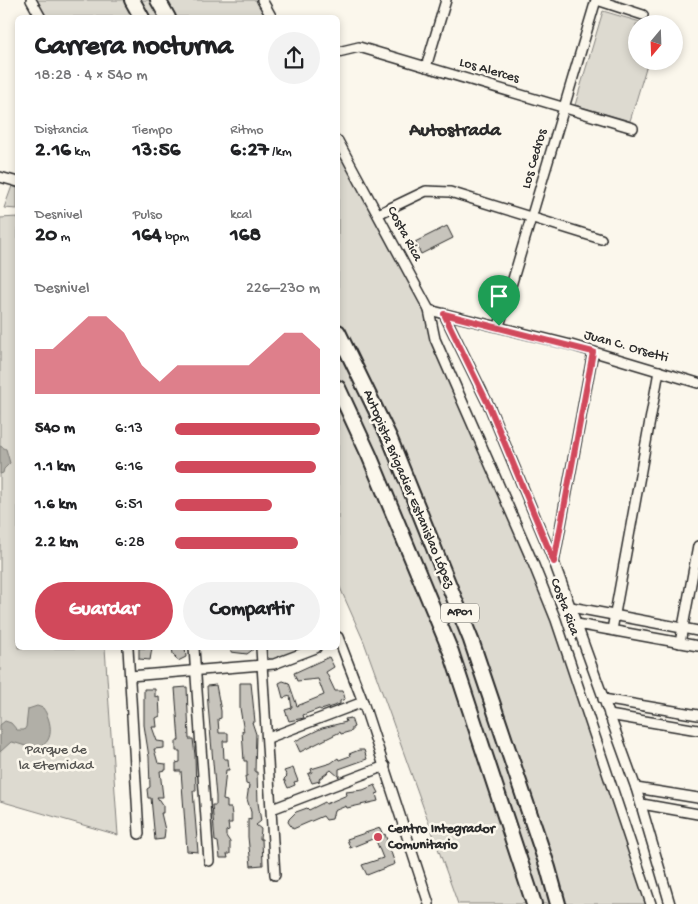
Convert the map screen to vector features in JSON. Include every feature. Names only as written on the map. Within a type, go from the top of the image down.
[{"type":"highway","points":[[132,0],[140,15]]},
{"type":"highway","points":[[158,0],[166,15]]},
{"type":"highway","name":"Autopista Brigadier Estanislao López","points":[[340,336],[390,439],[471,640],[545,858],[558,904]]},
{"type":"highway","name":"Autopista Brigadier Estanislao López","points":[[340,392],[369,455],[451,652],[534,904]]},
{"type":"street","points":[[31,0],[39,15]]},
{"type":"street","points":[[262,0],[270,15]]},
{"type":"street","points":[[426,67],[446,0]]},
{"type":"street","points":[[597,0],[643,15]]},
{"type":"street","name":"Los Cedros","points":[[499,326],[597,0]]},
{"type":"street","name":"Los Alerces","points":[[340,52],[359,47],[633,128]]},
{"type":"street","name":"Costa Rica","points":[[340,145],[429,310],[435,339],[556,620],[651,904]]},
{"type":"street","points":[[0,177],[15,181]]},
{"type":"street","points":[[378,214],[426,191],[450,192],[601,239]]},
{"type":"street","name":"Juan C. Orsetti","points":[[429,310],[499,326],[698,383]]},
{"type":"street","name":"Costa Rica","points":[[444,314],[490,408],[554,562],[642,804],[670,904]]},
{"type":"street","points":[[554,562],[593,352]]},
{"type":"street","points":[[612,630],[659,371]]},
{"type":"street","points":[[680,642],[698,546]]},
{"type":"street","points":[[571,608],[698,631]]},
{"type":"street","points":[[577,624],[698,646]]},
{"type":"street","points":[[340,643],[385,766],[429,904]]},
{"type":"street","points":[[128,650],[139,834]]},
{"type":"street","points":[[194,650],[209,861]]},
{"type":"street","points":[[262,650],[276,875]]},
{"type":"street","points":[[130,676],[263,666],[274,664],[311,650]]},
{"type":"street","points":[[603,699],[698,715]]},
{"type":"street","points":[[268,738],[363,702]]},
{"type":"street","points":[[609,714],[698,730]]},
{"type":"street","points":[[272,809],[385,766]]},
{"type":"street","points":[[636,788],[698,798]]},
{"type":"street","points":[[642,804],[698,814]]},
{"type":"green space","points":[[35,0],[262,0],[271,15],[42,15]]},
{"type":"green space","points":[[603,11],[628,18],[628,70],[645,70],[630,121],[575,105]]},
{"type":"green space","points":[[340,145],[429,310],[435,339],[533,563],[651,904],[458,904],[364,642],[340,588]]},
{"type":"green space","points":[[12,186],[15,187],[15,209],[4,208]]},
{"type":"green space","name":"Parque de la Eternidad","points":[[15,217],[15,650],[105,650],[118,835],[0,801],[0,218]]},
{"type":"green space","points":[[266,650],[300,650],[271,660],[267,656]]},
{"type":"shaded area","points":[[0,446],[6,449],[10,463],[3,473],[0,474]]},
{"type":"shaded area","points":[[37,706],[43,708],[50,725],[49,737],[46,742],[42,746],[32,747],[11,742],[0,752],[0,725],[5,721],[11,723],[17,730],[24,730],[28,709]]},
{"type":"building","points":[[447,226],[453,238],[421,254],[415,242]]},
{"type":"building","points":[[139,650],[152,650],[150,660],[139,659]]},
{"type":"building","points":[[172,650],[185,650],[186,657],[178,661]]},
{"type":"building","points":[[231,650],[252,650],[247,654],[231,652]]},
{"type":"building","points":[[329,657],[334,667],[326,672],[335,691],[343,691],[345,699],[340,701],[340,704],[303,715],[304,718],[289,721],[285,710],[292,708],[290,696],[283,698],[279,683],[283,681],[289,683],[297,706],[324,695],[318,679],[297,681],[294,673]]},
{"type":"building","points":[[240,683],[251,683],[255,722],[252,722],[256,734],[255,772],[257,772],[258,803],[261,821],[256,825],[261,829],[260,839],[262,839],[263,865],[251,866],[248,819],[251,820],[251,812],[247,799],[249,785],[246,784],[245,776],[247,776],[247,761],[244,761]]},
{"type":"building","points":[[216,685],[221,711],[221,718],[218,719],[219,733],[228,733],[228,741],[223,741],[224,759],[228,759],[229,770],[226,770],[223,800],[227,801],[227,808],[231,808],[232,815],[232,823],[228,823],[229,830],[226,831],[226,836],[230,842],[228,858],[220,858],[218,842],[215,841],[212,805],[216,805],[216,797],[207,686]]},
{"type":"building","points":[[187,687],[189,739],[193,739],[195,755],[196,791],[193,791],[198,852],[187,851],[181,771],[176,771],[176,763],[180,762],[180,751],[176,751],[176,741],[179,741],[175,688]]},
{"type":"building","points":[[144,689],[155,689],[155,697],[159,696],[160,716],[156,718],[157,727],[152,727],[157,741],[164,742],[164,748],[154,749],[158,763],[166,764],[166,770],[160,771],[163,797],[157,797],[163,806],[163,813],[161,813],[165,830],[164,839],[155,840],[151,798],[148,798],[147,789],[150,787],[149,757],[144,725]]},
{"type":"building","points":[[351,718],[354,727],[352,731],[341,734],[340,732],[300,752],[295,741],[322,728],[346,722],[345,719]]},
{"type":"building","points":[[364,750],[367,759],[339,769],[339,777],[331,770],[319,779],[320,781],[312,783],[308,774],[312,772],[311,769],[331,763],[338,758],[339,760],[350,756],[349,754]]},
{"type":"building","points":[[293,768],[298,781],[294,782],[295,785],[288,788],[284,779],[287,776],[284,771]]},
{"type":"building","points":[[375,785],[379,793],[376,794],[378,801],[347,808],[346,806],[334,811],[332,819],[326,820],[323,816],[293,829],[288,822],[296,812],[307,808],[309,810],[325,802],[326,804],[347,795],[346,792],[363,790]]},
{"type":"building","points":[[380,828],[383,835],[385,834],[395,864],[367,875],[362,865],[383,858],[375,838],[350,848],[347,839]]},
{"type":"place","name":"Centro Integrador Comunitario","points":[[378,837]]},
{"type":"district","name":"Autostrada","points":[[455,131]]},
{"type":"route","points":[[444,314],[499,326],[593,352],[554,562],[490,408],[444,314]]}]
